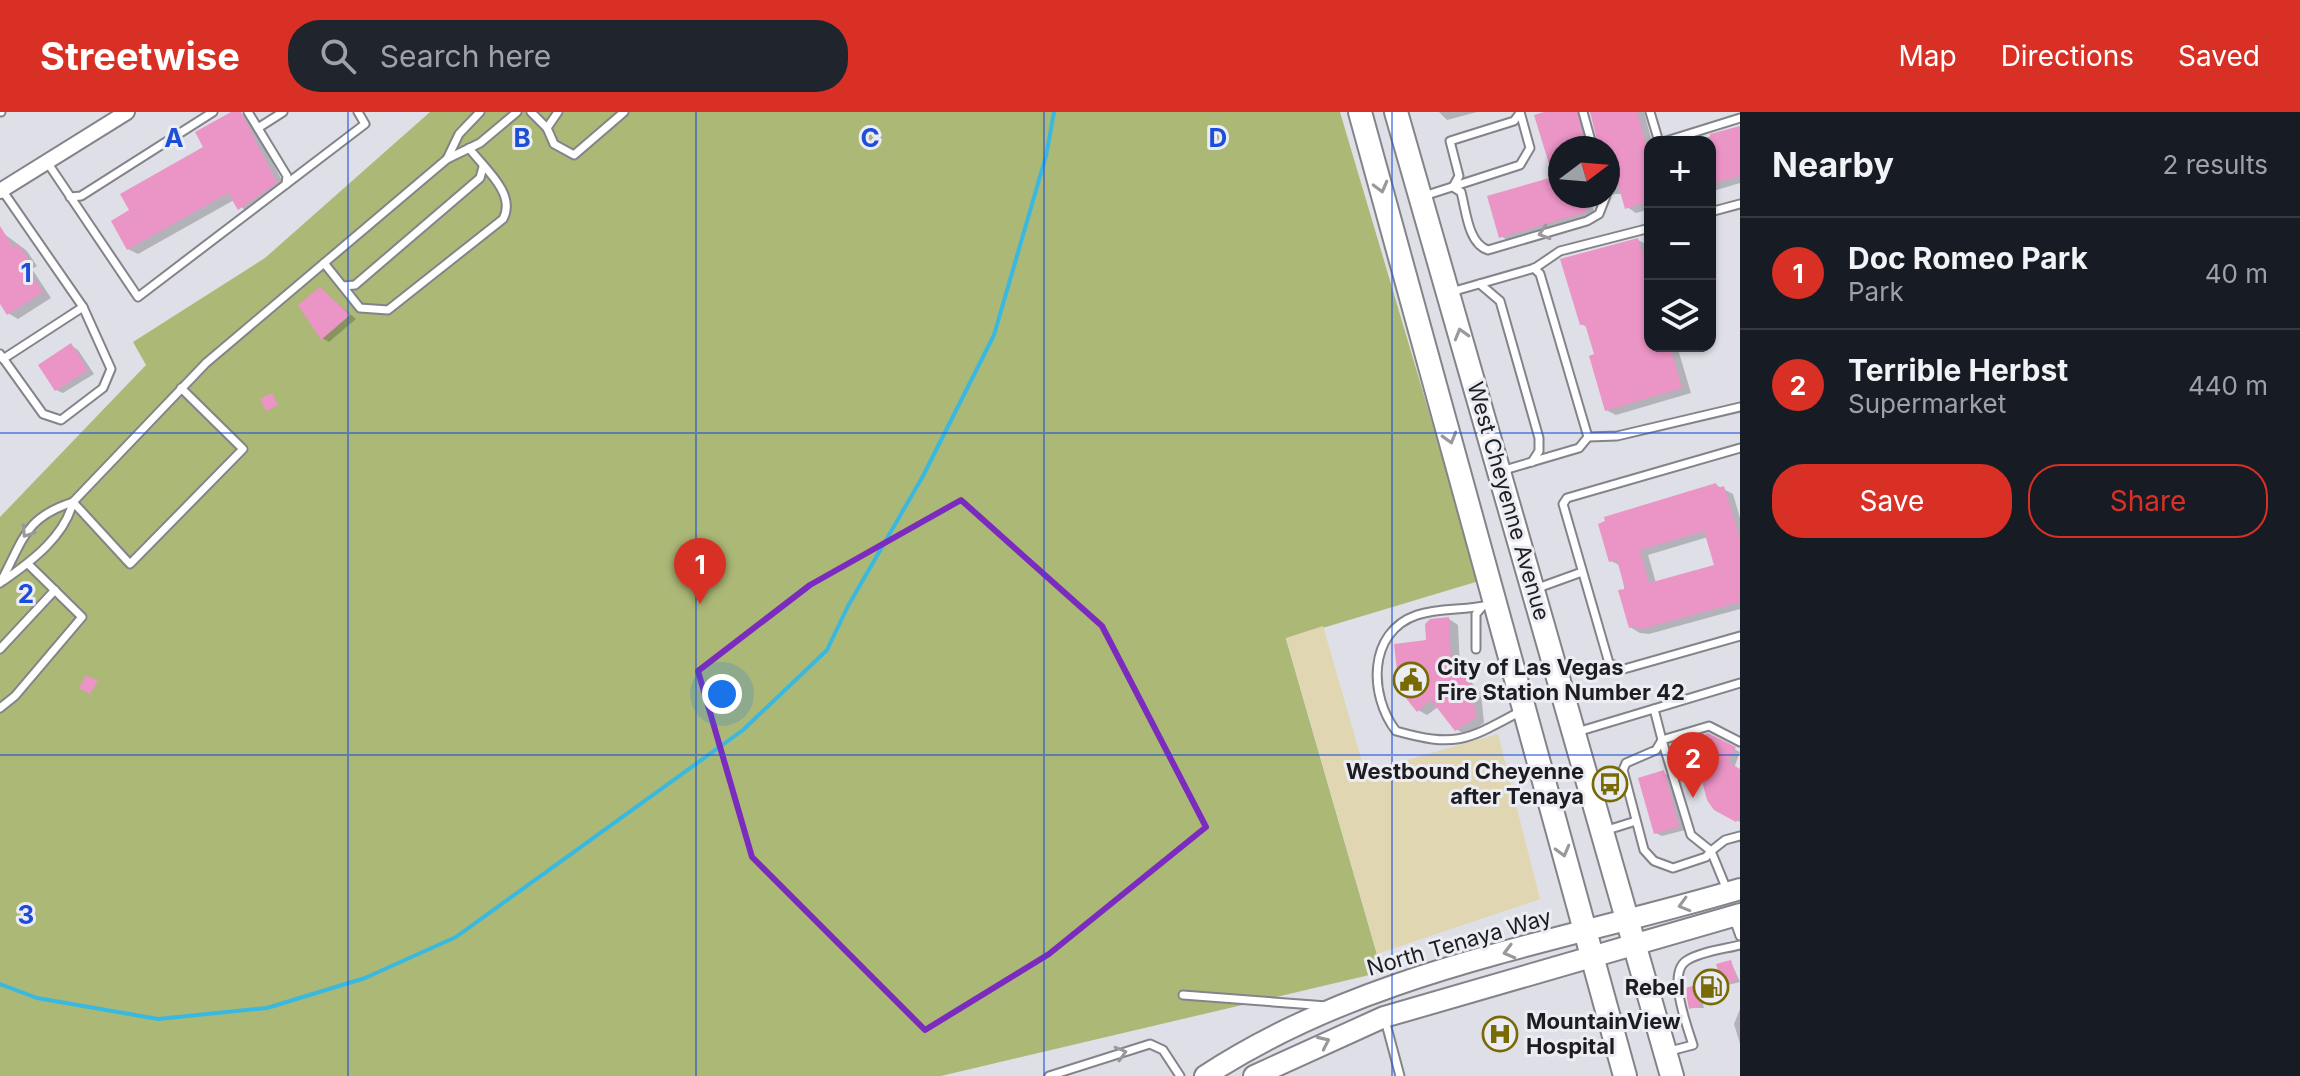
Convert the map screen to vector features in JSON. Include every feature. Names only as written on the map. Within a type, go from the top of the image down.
[{"type":"main road","name":"West Cheyenne Avenue","points":[[1360,112],[1490,604],[1526,708],[1625,1076]]},
{"type":"main road","name":"West Cheyenne Avenue","points":[[1396,112],[1672,1076]]},
{"type":"main road","points":[[1412,304],[1449,293]]},
{"type":"main road","points":[[1490,604],[1534,590]]},
{"type":"main road","name":"North Tenaya Way","points":[[1205,1076],[1280,1030],[1376,989],[1734,891]]},
{"type":"main road","points":[[1254,1076],[1384,1017],[1736,915]]},
{"type":"street","points":[[1,191],[110,116],[127,112]]},
{"type":"lane","points":[[70,197],[81,196],[213,112]]},
{"type":"lane","points":[[248,112],[287,176],[286,184]]},
{"type":"lane","points":[[258,128],[283,112]]},
{"type":"lane","points":[[47,162],[138,297],[365,124],[358,112]]},
{"type":"lane","points":[[447,159],[459,134],[480,112]]},
{"type":"lane","points":[[1,582],[28,564],[68,522],[73,502],[181,388],[447,159],[469,148],[517,112]]},
{"type":"lane","points":[[531,112],[547,128],[554,144],[574,155],[624,112]]},
{"type":"lane","points":[[547,128],[558,112]]},
{"type":"lane","points":[[1583,112],[1590,136]]},
{"type":"lane","points":[[1650,112],[1659,136]]},
{"type":"lane","points":[[1422,197],[1520,165],[1528,157],[1530,148],[1520,113]]},
{"type":"lane","points":[[1453,187],[1459,176],[1450,141],[1452,137],[1514,121],[1520,113]]},
{"type":"lane","points":[[1681,136],[1740,118]]},
{"type":"lane","points":[[324,263],[360,308],[388,310],[503,219],[508,199],[469,148]]},
{"type":"lane","points":[[343,286],[355,285],[480,178],[483,167]]},
{"type":"lane","points":[[1453,187],[1461,192],[1474,241],[1488,250],[1587,221],[1599,214],[1601,208]]},
{"type":"lane","points":[[1,191],[83,307],[111,369],[103,388],[61,420],[43,414],[2,356],[83,307]]},
{"type":"lane","points":[[1716,210],[1740,204]]},
{"type":"lane","points":[[1449,293],[1534,268],[1560,251],[1644,230]]},
{"type":"lane","points":[[1534,268],[1540,274],[1588,437]]},
{"type":"lane","points":[[1480,284],[1500,301],[1539,438],[1539,451],[1532,462]]},
{"type":"lane","points":[[73,502],[130,564],[243,449],[181,388]]},
{"type":"lane","points":[[1501,471],[1579,448],[1588,437],[1617,436],[1740,407]]},
{"type":"lane","points":[[1740,449],[1567,498],[1563,504],[1609,663],[1615,668],[1624,669],[1740,636]]},
{"type":"lane","points":[[1,582],[30,524],[50,509],[73,502]]},
{"type":"lane","points":[[0,708],[15,696],[82,617],[28,564]]},
{"type":"lane","points":[[1534,590],[1582,572]]},
{"type":"lane","points":[[0,649],[55,590]]},
{"type":"lane","points":[[1476,649],[1476,614],[1490,604]]},
{"type":"lane","points":[[1490,604],[1420,614],[1405,620],[1380,652],[1376,672],[1383,714],[1396,731],[1447,742],[1479,735],[1526,708]]},
{"type":"lane","points":[[1575,732],[1740,683]]},
{"type":"lane","points":[[1654,709],[1691,835],[1711,851],[1734,891]]},
{"type":"lane","points":[[1740,742],[1709,726],[1662,740],[1656,750],[1626,763],[1623,770],[1644,850],[1654,861],[1673,868],[1696,861],[1725,840],[1740,836]]},
{"type":"lane","points":[[1604,832],[1636,821]]},
{"type":"lane","points":[[1736,915],[1740,936]]},
{"type":"lane","points":[[1665,1052],[1693,1045],[1676,979],[1679,968],[1687,960],[1740,945]]},
{"type":"lane","points":[[1183,995],[1333,1006]]},
{"type":"lane","points":[[1384,1017],[1400,1076]]},
{"type":"lane","points":[[1049,1076],[1150,1044],[1163,1050],[1180,1076]]},
{"type":"highlighted area","points":[[961,500],[1102,626],[1206,827],[1049,954],[925,1030],[752,857],[698,671],[810,585]]},
{"type":"green space","points":[[430,112],[1340,112],[1479,581],[1286,639],[1382,972],[941,1076],[0,1076],[0,517],[146,365],[133,342],[265,258]]},
{"type":"sand","points":[[1323,626],[1365,772],[1498,734],[1540,899],[1377,954],[1286,638]]},
{"type":"building","points":[[231,112],[241,112],[277,183],[238,210],[228,193],[127,250],[111,221],[129,210],[120,194],[203,147],[195,132]]},
{"type":"building","points":[[1577,112],[1583,136],[1548,136],[1548,161],[1534,115]]},
{"type":"building","points":[[1590,112],[1637,112],[1644,137],[1644,203],[1625,209],[1620,191],[1620,136],[1596,136]]},
{"type":"building","points":[[1740,126],[1740,176],[1716,182],[1716,136],[1710,134]]},
{"type":"building","points":[[1548,178],[1548,208],[1586,208],[1587,212],[1499,238],[1487,196]]},
{"type":"building","points":[[0,226],[13,247],[18,244],[29,260],[24,263],[43,292],[7,315],[0,304]]},
{"type":"building","points":[[1638,238],[1644,258],[1644,352],[1672,352],[1682,388],[1605,411],[1589,356],[1594,354],[1585,324],[1580,325],[1560,259]]},
{"type":"building","points":[[320,287],[350,315],[321,340],[298,305]]},
{"type":"building","points":[[71,343],[88,370],[55,391],[38,365]]},
{"type":"building","points":[[272,393],[278,405],[266,411],[260,399]]},
{"type":"building","points":[[1716,483],[1718,488],[1724,486],[1740,539],[1740,602],[1638,630],[1637,626],[1629,628],[1618,590],[1625,589],[1617,560],[1609,562],[1598,524],[1605,521],[1604,517]],"holes":[[[1704,531],[1714,565],[1649,583],[1640,550]]]},
{"type":"building","points":[[1449,617],[1451,661],[1472,687],[1476,718],[1455,731],[1431,700],[1417,712],[1401,692],[1400,684],[1405,681],[1397,671],[1394,644],[1426,640],[1425,624],[1430,619]]},
{"type":"building","points":[[86,675],[98,681],[90,694],[79,688]]},
{"type":"building","points":[[1708,733],[1736,747],[1728,762],[1740,769],[1740,816],[1736,822],[1714,810],[1707,800],[1701,777],[1714,753],[1697,744]]},
{"type":"building","points":[[1664,770],[1679,827],[1654,834],[1638,778]]},
{"type":"building","points":[[1731,960],[1737,980],[1717,985],[1719,992],[1699,999],[1701,1006],[1689,1009],[1685,988],[1700,984],[1698,977],[1718,971],[1716,964]]},
{"type":"waterway","points":[[0,984],[37,998],[158,1019],[267,1008],[365,978],[456,937],[743,730],[827,650],[848,606],[923,476],[994,335],[1046,156],[1054,112]]},
{"type":"place","name":"Doc Romeo Park","points":[[700,604]]},
{"type":"place","name":"City of Las Vegas Fire Station Number 42","points":[[1411,680]]},
{"type":"place","name":"Westbound Cheyenne after Tenaya","points":[[1610,784]]},
{"type":"place","name":"Terrible Herbst","points":[[1693,798]]},
{"type":"place","name":"Rebel","points":[[1711,987]]},
{"type":"place","name":"MountainView Hospital","points":[[1500,1034]]}]
